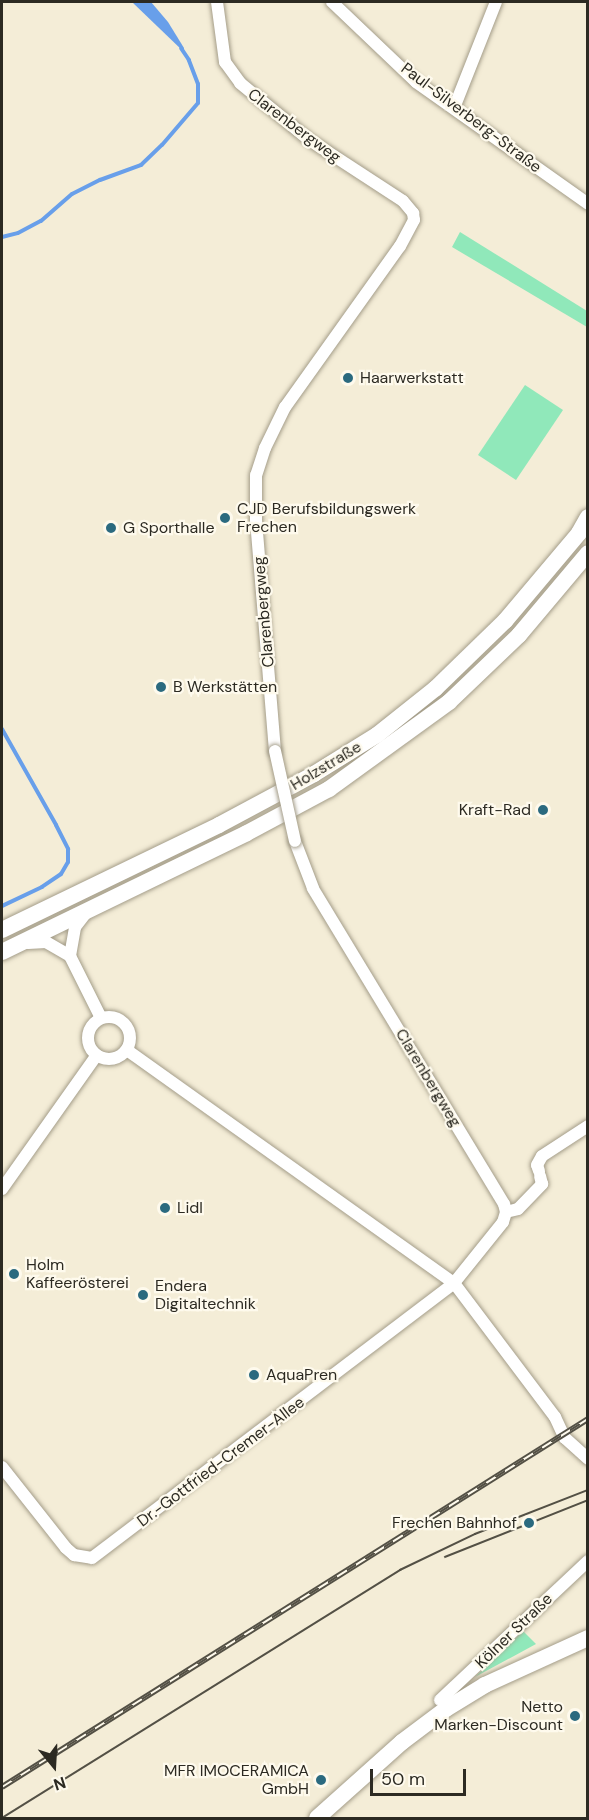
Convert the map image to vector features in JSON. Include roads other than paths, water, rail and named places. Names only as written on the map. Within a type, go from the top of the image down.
[{"type":"main road","name":"Holzstraße","points":[[2,930],[219,825],[314,774],[378,735],[436,688],[505,621],[579,533],[588,517]]},
{"type":"main road","name":"Holzstraße","points":[[2,952],[247,832],[329,789],[390,747],[449,702],[511,642],[588,553]]},
{"type":"main road","name":"Kölner Straße","points":[[317,1818],[402,1742],[446,1709],[485,1685],[588,1638]]},
{"type":"street","name":"Clarenbergweg","points":[[217,2],[225,62],[240,83],[274,114],[403,201],[413,213],[414,220],[400,246],[285,407],[265,448],[256,475],[256,520],[275,751],[295,841],[313,888],[499,1196],[506,1212]]},
{"type":"street","name":"Paul-Silverberg-Straße","points":[[332,2],[416,82],[588,204]]},
{"type":"street","points":[[454,108],[496,2]]},
{"type":"street","points":[[70,956],[75,927],[89,909]]},
{"type":"street","points":[[20,943],[46,942],[70,956],[101,1018]]},
{"type":"street","points":[[112,1016],[125,1023],[131,1036],[127,1050],[116,1058],[103,1058],[97,1055],[88,1044],[92,1024],[101,1018],[112,1016]]},
{"type":"street","points":[[127,1050],[454,1283],[555,1417],[565,1438],[588,1459]]},
{"type":"street","points":[[2,1189],[97,1055]]},
{"type":"street","points":[[506,1212],[518,1209],[542,1184],[537,1165],[542,1156],[588,1126]]},
{"type":"street","name":"Dr.-Gottfried-Cremer-Allee","points":[[2,1467],[66,1548],[74,1555],[92,1558],[454,1283],[498,1231],[506,1212]]},
{"type":"street","name":"Kölner Straße","points":[[440,1700],[588,1561]]},
{"type":"water","points":[[132,2],[151,2],[168,22],[184,48],[184,52]]},
{"type":"waterway","points":[[2,237],[18,233],[41,221],[72,194],[100,180],[141,165],[162,145],[198,103],[198,84],[189,60],[181,48]]},
{"type":"waterway","points":[[2,729],[68,849],[68,862],[61,874],[42,887],[2,906]]},
{"type":"tram line","points":[[2,1818],[400,1570],[475,1534],[588,1490]]},
{"type":"tram line","points":[[445,1557],[588,1500]]},
{"type":"railway","points":[[2,1787],[588,1419]]},
{"type":"place","name":"Haarwerkstatt","points":[[348,378]]},
{"type":"place","name":"CJD Berufsbildungswerk Frechen","points":[[225,518]]},
{"type":"place","name":"G Sporthalle","points":[[111,528]]},
{"type":"place","name":"B Werkstätten","points":[[161,687]]},
{"type":"place","name":"Kraft-Rad","points":[[543,810]]},
{"type":"place","name":"Lidl","points":[[165,1208]]},
{"type":"place","name":"Holm Kaffeerösterei","points":[[14,1274]]},
{"type":"place","name":"Endera Digitaltechnik","points":[[143,1295]]},
{"type":"place","name":"AquaPren","points":[[254,1375]]},
{"type":"place","name":"Frechen Bahnhof","points":[[529,1523]]},
{"type":"place","name":"Netto Marken-Discount","points":[[575,1716]]},
{"type":"place","name":"MFR IMOCERAMICA GmbH","points":[[321,1780]]}]
